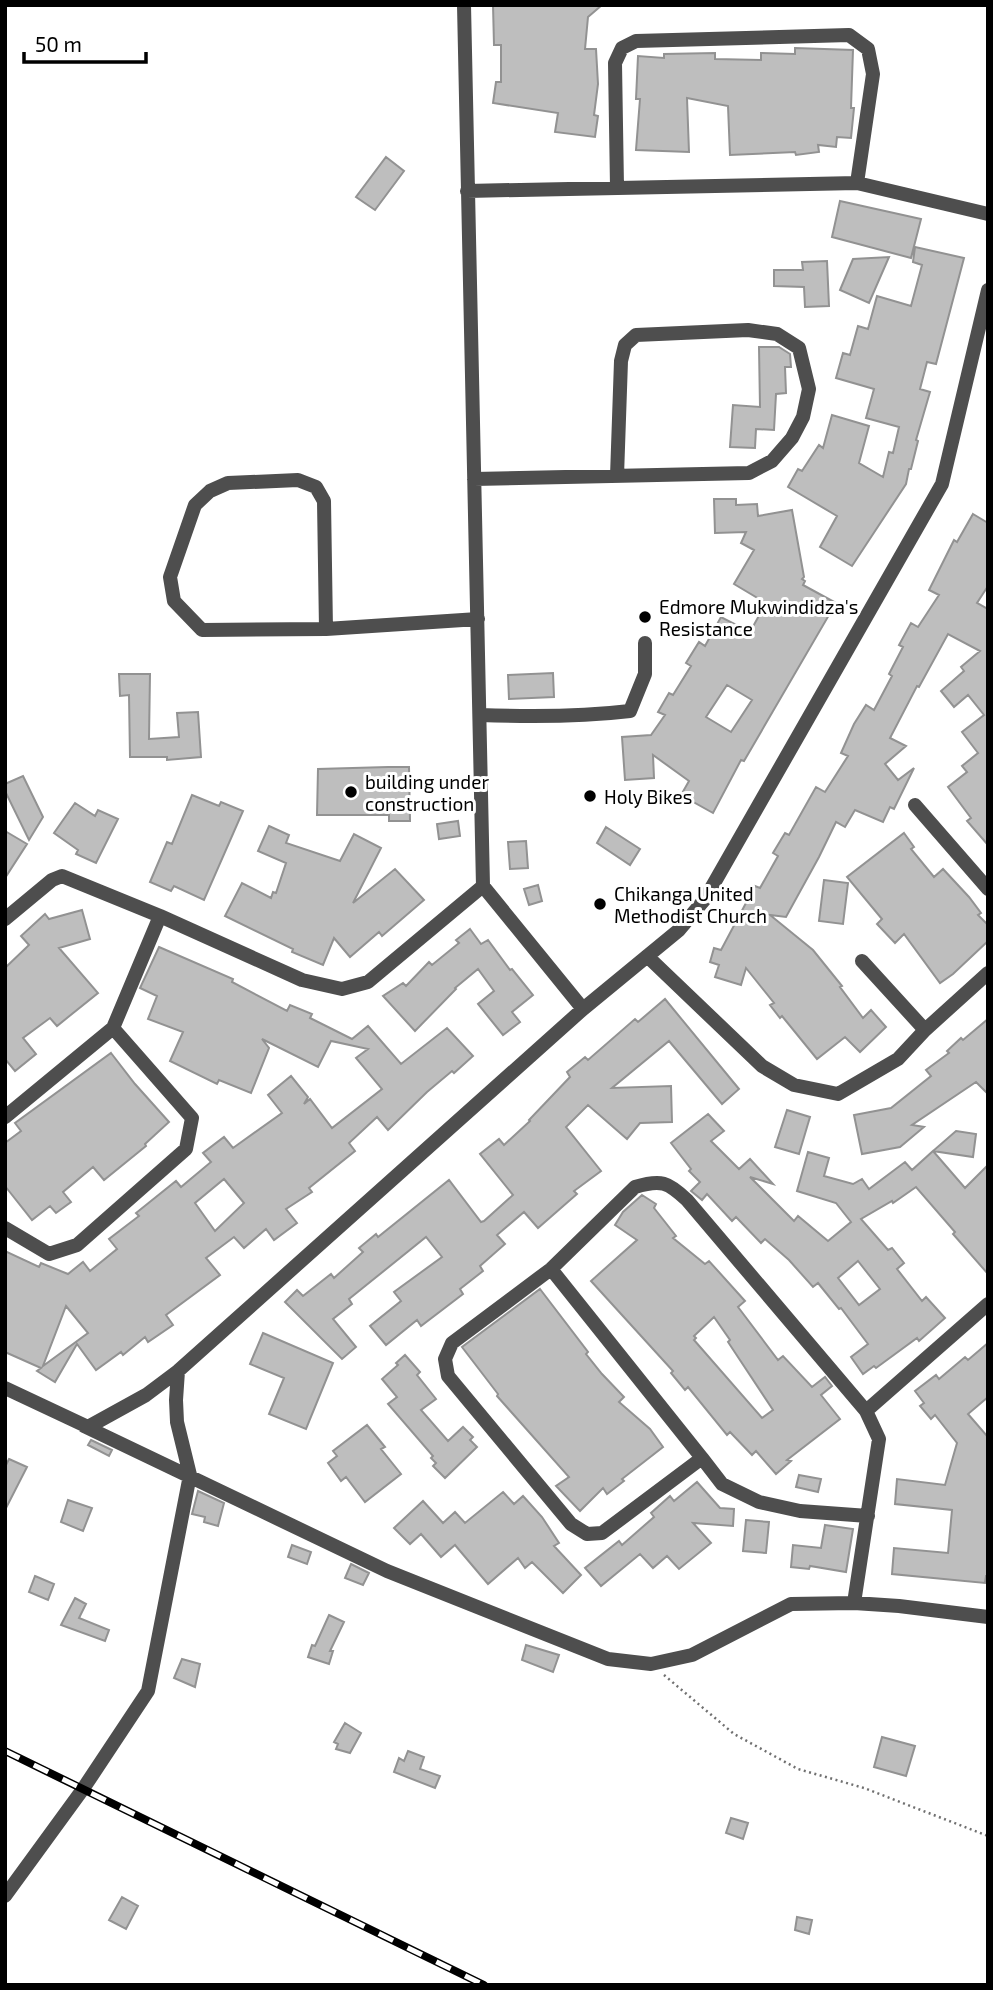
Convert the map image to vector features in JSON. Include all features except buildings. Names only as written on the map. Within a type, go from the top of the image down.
[{"type":"street","points":[[464,5],[483,886],[583,1009]]},
{"type":"street","points":[[617,187],[615,63],[622,48],[636,41],[849,34],[868,49],[873,74],[857,183]]},
{"type":"street","points":[[467,191],[857,183],[988,215]]},
{"type":"street","points":[[88,1427],[146,1395],[178,1371],[583,1009],[679,930],[705,899],[942,484],[988,290]]},
{"type":"street","points":[[474,479],[617,476],[749,473],[772,461],[792,438],[803,417],[809,389],[799,348],[777,334],[748,330],[636,335],[625,345],[621,361],[617,476]]},
{"type":"street","points":[[326,629],[324,501],[316,487],[298,480],[228,482],[210,491],[195,505],[170,577],[174,601],[202,630],[326,629],[478,619]]},
{"type":"street","points":[[480,715],[595,716],[630,711],[645,674],[645,643]]},
{"type":"street","points":[[915,805],[988,890]]},
{"type":"street","points":[[5,919],[52,880],[62,876],[160,916],[302,980],[342,989],[368,982],[483,886]]},
{"type":"street","points":[[5,1117],[113,1028],[160,916]]},
{"type":"street","points":[[648,956],[762,1066],[794,1086],[838,1094],[898,1059],[925,1030],[988,973]]},
{"type":"street","points":[[862,961],[925,1030]]},
{"type":"street","points":[[5,1228],[49,1254],[77,1245],[186,1149],[192,1118],[113,1028]]},
{"type":"street","points":[[702,1458],[602,1533],[587,1534],[570,1524],[448,1376],[445,1359],[452,1343],[551,1269],[635,1187],[653,1182],[671,1185],[687,1200],[866,1411],[879,1438],[854,1603]]},
{"type":"street","points":[[551,1269],[722,1484],[760,1502],[800,1511],[868,1516]]},
{"type":"street","points":[[866,1411],[988,1304]]},
{"type":"street","points":[[5,1896],[83,1789],[148,1691],[190,1475],[177,1422],[178,1371]]},
{"type":"street","points":[[5,1389],[387,1571],[608,1659],[651,1664],[692,1655],[791,1604],[854,1603],[988,1617]]},
{"type":"path","points":[[651,1664],[734,1734],[798,1769],[864,1788],[988,1836]]},
{"type":"railway","points":[[5,1751],[484,1985]]},
{"type":"place","name":"Edmore Mukwindidza's Resistance","points":[[645,617]]},
{"type":"place","name":"building under construction","points":[[351,792]]},
{"type":"place","name":"Holy Bikes","points":[[590,796]]},
{"type":"place","name":"Chikanga United Methodist Church","points":[[600,904]]}]
